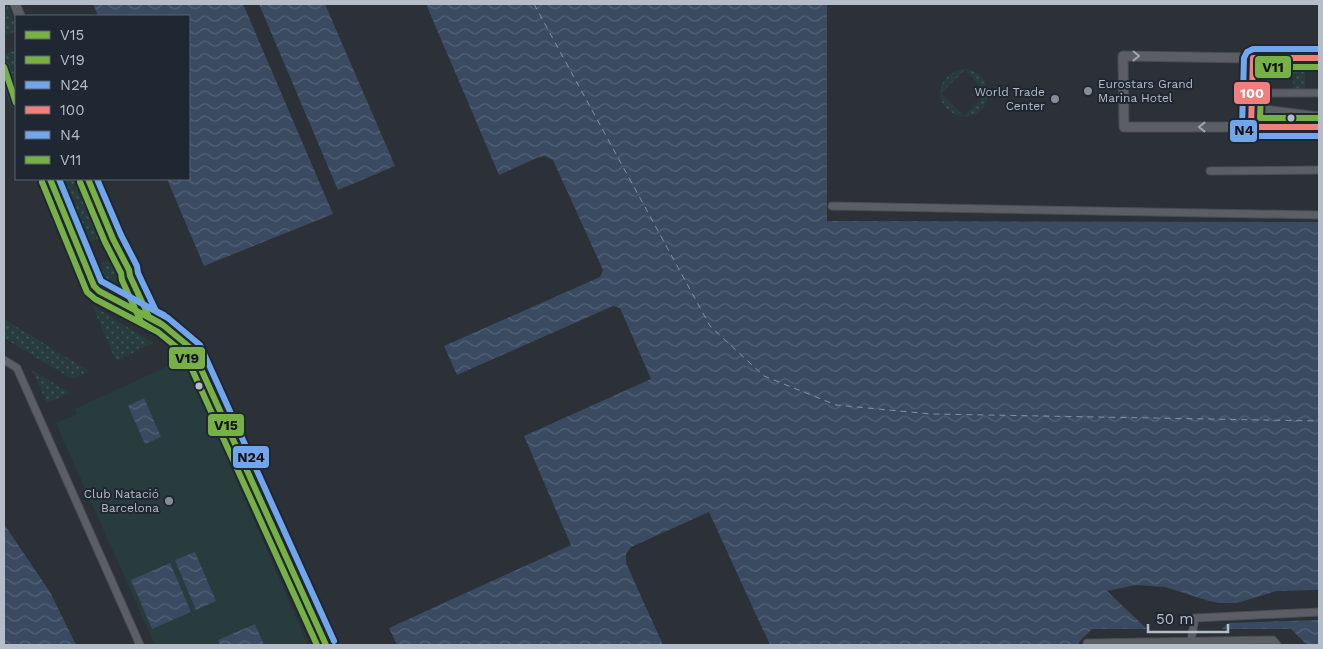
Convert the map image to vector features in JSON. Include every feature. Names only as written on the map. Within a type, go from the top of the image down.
[{"type":"street","points":[[1319,58],[1123,56],[1124,127],[1319,127]]},
{"type":"street","points":[[1251,126],[1253,58]]},
{"type":"street","points":[[1319,67],[1264,69],[1260,92],[1263,109],[1319,116]]},
{"type":"street","points":[[4,68],[15,99]]},
{"type":"street","points":[[1260,92],[1319,92]]},
{"type":"street","points":[[1210,171],[1319,170]]},
{"type":"street","points":[[50,180],[92,279],[99,291],[163,325],[192,349],[326,645]]},
{"type":"street","points":[[88,180],[149,318]]},
{"type":"street","points":[[832,206],[1319,215]]},
{"type":"street","points":[[105,294],[120,293],[129,283],[130,276]]},
{"type":"street","points":[[4,360],[17,368],[140,645]]},
{"type":"street","points":[[1191,641],[1195,618],[1319,612]]},
{"type":"street","points":[[1087,643],[1273,640],[1277,645]]},
{"type":"green space","points":[[4,4],[7,4],[15,23],[15,31],[4,36]]},
{"type":"green space","points":[[15,50],[15,79],[4,55]]},
{"type":"green space","points":[[965,69],[976,73],[983,79],[987,88],[988,97],[985,105],[979,112],[971,116],[964,116],[960,116],[945,107],[940,96],[940,90],[945,80],[954,73]],"holes":[[[965,70],[987,93],[964,116],[941,93]]]},
{"type":"green space","points":[[1293,71],[1305,72],[1305,89],[1293,89]]},
{"type":"green space","points":[[57,180],[82,180],[105,236],[85,244]]},
{"type":"green space","points":[[110,261],[120,265],[124,275],[120,285],[110,289],[100,285],[96,275],[100,265]]},
{"type":"green space","points":[[92,305],[153,343],[116,361]]},
{"type":"green space","points":[[4,319],[89,371],[72,379],[4,338]]},
{"type":"green space","name":"Club Natació Barcelona","points":[[185,358],[215,420],[212,423],[308,645],[155,645],[56,423],[77,414],[75,409]]},
{"type":"green space","points":[[32,370],[70,393],[47,403]]},
{"type":"water","points":[[93,4],[243,4],[333,214],[204,266],[167,180],[190,180],[190,15],[98,15]]},
{"type":"water","points":[[259,4],[325,4],[395,166],[338,190]]},
{"type":"water","points":[[426,4],[827,4],[827,221],[1319,222],[1319,645],[1307,645],[1291,629],[1092,629],[1079,642],[1079,645],[770,645],[709,512],[631,547],[626,554],[626,563],[663,645],[397,645],[389,628],[571,545],[524,436],[651,379],[620,308],[613,306],[457,375],[444,346],[600,277],[603,270],[553,160],[544,156],[539,157],[499,175]]},
{"type":"water","points":[[144,398],[161,437],[145,444],[128,406]]},
{"type":"water","points":[[4,524],[50,592],[76,645],[4,645]]},
{"type":"water","points":[[195,552],[216,601],[196,610],[175,560]]},
{"type":"water","points":[[170,563],[191,612],[152,629],[131,580]]},
{"type":"water","points":[[255,624],[264,645],[220,645],[218,640]]},
{"type":"pier","points":[[1136,585],[1165,587],[1219,603],[1237,603],[1277,591],[1319,590],[1319,620],[1228,623],[1222,629],[1147,629],[1107,591]]},
{"type":"ferry route","points":[[534,4],[710,326],[764,376],[836,405],[931,414],[1319,421]]},
{"type":"transit line","name":"N4","points":[[1319,49],[1253,49],[1247,52],[1244,58],[1242,127],[1245,133],[1250,136],[1319,136]]},
{"type":"transit line","name":"100","points":[[1319,58],[1253,58],[1251,127],[1319,127]]},
{"type":"transit line","name":"V15","points":[[4,67],[15,100]]},
{"type":"transit line","name":"V11","points":[[1319,67],[1262,67],[1260,118],[1319,118]]},
{"type":"transit line","name":"V15","points":[[50,180],[94,286],[99,291],[163,325],[192,349],[326,645]]},
{"type":"transit line","name":"N24","points":[[59,180],[101,281],[168,318],[200,345],[334,641]]},
{"type":"transit line","name":"V15","points":[[88,180],[149,317],[160,323]]},
{"type":"transit line","name":"N24","points":[[97,180],[156,311],[164,315]]},
{"type":"transit line","name":"V19","points":[[42,182],[87,292],[95,299],[158,332],[185,354],[317,645]]},
{"type":"transit line","name":"V19","points":[[80,182],[141,322],[156,331]]},
{"type":"place","name":"Eurostars Grand Marina Hotel","points":[[1088,91]]},
{"type":"place","name":"World Trade Center","points":[[1055,99]]},
{"type":"place","name":"Club Natació Barcelona","points":[[169,501]]}]
